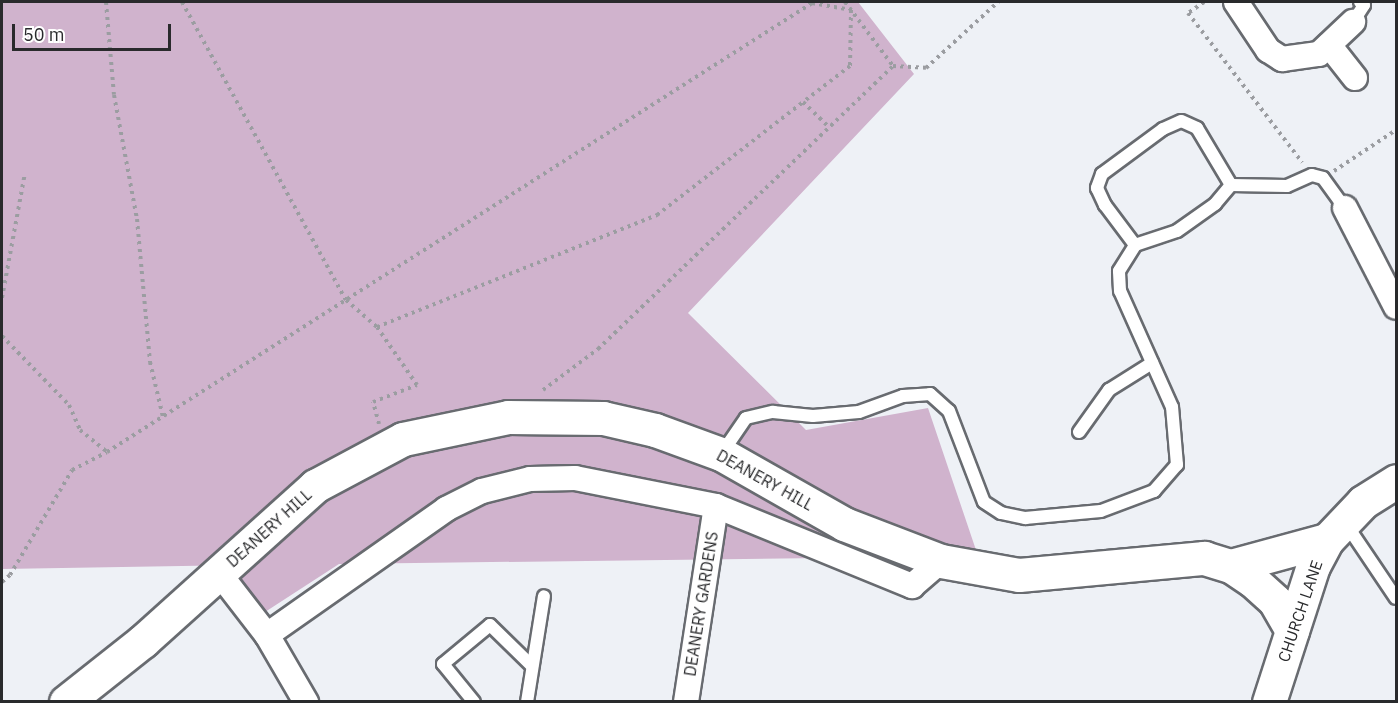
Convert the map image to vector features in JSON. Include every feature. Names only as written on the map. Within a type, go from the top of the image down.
[{"type":"main road","name":"DEANERY HILL","points":[[66,702],[219,573],[315,486],[385,447],[451,425],[508,417],[603,418],[655,430],[721,454],[844,524],[941,561],[1019,575],[1185,557],[1231,566],[1275,602],[1292,630]]},
{"type":"main road","points":[[1335,530],[1396,481]]},
{"type":"main road","name":"DEANERY HILL","points":[[1231,566],[1335,530]]},
{"type":"main road","name":"CHURCH LANE","points":[[1269,702],[1292,630],[1335,530]]},
{"type":"street","points":[[1236,2],[1268,50],[1282,59],[1306,58],[1329,45],[1357,12]]},
{"type":"street","points":[[1329,45],[1355,78]]},
{"type":"street","points":[[1345,208],[1393,294]]},
{"type":"street","points":[[267,635],[386,549],[482,491],[530,479],[575,478],[716,506],[912,586],[941,561]]},
{"type":"street","name":"DEANERY GARDENS","points":[[686,702],[716,506]]},
{"type":"street","points":[[219,573],[267,635],[306,702]]},
{"type":"lane","points":[[1135,245],[1122,233],[1097,188],[1102,174],[1163,129],[1181,121],[1197,128],[1231,185]]},
{"type":"lane","points":[[1231,185],[1287,186],[1317,176],[1345,208]]},
{"type":"lane","points":[[721,454],[746,418],[773,412],[813,416],[859,412],[903,396],[930,394],[949,411],[984,502],[1001,513],[1025,518],[1101,511],[1155,491],[1177,465],[1172,407],[1120,291],[1119,271],[1135,245],[1177,231],[1215,204],[1231,185]]},
{"type":"lane","points":[[1079,432],[1109,390],[1152,363]]},
{"type":"lane","points":[[1335,530],[1396,598]]},
{"type":"lane","points":[[526,702],[544,596]]},
{"type":"lane","points":[[474,702],[443,664],[490,625],[532,666]]},
{"type":"path","points":[[106,2],[114,95],[137,219],[150,362],[163,417]]},
{"type":"path","points":[[182,2],[346,300],[377,327],[417,385],[373,402],[385,447]]},
{"type":"path","points":[[844,2],[893,66]]},
{"type":"path","points":[[508,417],[598,350],[893,66],[926,68],[998,2]]},
{"type":"path","points":[[1204,2],[1188,13],[1317,176],[1396,130]]},
{"type":"path","points":[[2,582],[10,575],[72,470],[107,452],[163,417],[812,3],[851,10]]},
{"type":"path","points":[[377,327],[657,215],[850,66],[851,10]]},
{"type":"path","points":[[803,102],[829,127]]},
{"type":"path","points":[[2,298],[25,173]]},
{"type":"path","points":[[2,336],[69,405],[80,430],[107,452]]},
{"type":"shaded area","points":[[2,2],[858,2],[914,74],[688,313],[806,430],[928,408],[978,556],[339,564],[265,612],[235,573],[242,565],[2,569]]}]
